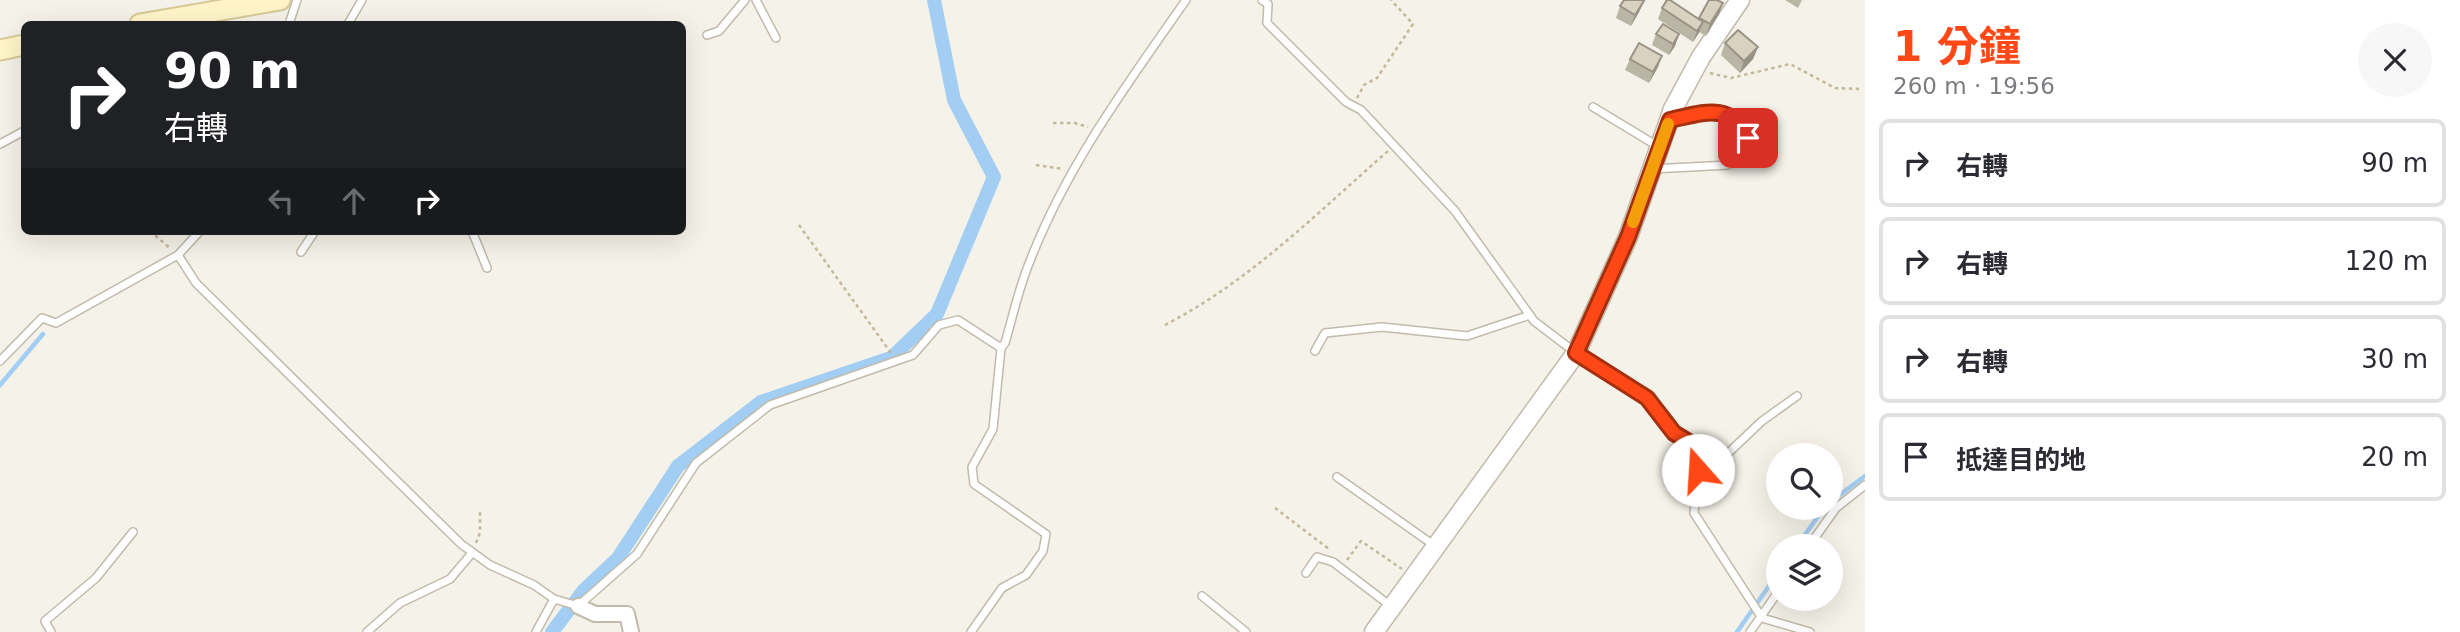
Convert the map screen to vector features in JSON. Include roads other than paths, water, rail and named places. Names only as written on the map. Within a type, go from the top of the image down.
[{"type":"main road","points":[[172,21],[280,0]]},
{"type":"main road","points":[[0,50],[21,46]]},
{"type":"street","points":[[1374,632],[1576,353],[1628,237],[1670,120],[1696,66],[1740,0]]},
{"type":"street","points":[[578,606],[595,614],[627,614],[631,632]]},
{"type":"lane","points":[[290,21],[297,0]]},
{"type":"lane","points":[[350,21],[362,0]]},
{"type":"lane","points":[[707,35],[719,31],[745,0]]},
{"type":"lane","points":[[756,0],[776,38]]},
{"type":"lane","points":[[971,632],[1002,588],[1026,575],[1043,551],[1046,534],[974,484],[972,467],[993,429],[1000,348],[1005,343],[1030,261],[1073,171],[1096,130],[1186,0]]},
{"type":"lane","points":[[1262,0],[1268,4],[1266,23],[1346,103],[1361,110],[1455,211],[1530,316],[1576,353],[1647,398],[1674,433],[1700,449],[1724,457],[1762,421],[1797,397]]},
{"type":"lane","points":[[1593,107],[1660,147]]},
{"type":"lane","points":[[1670,120],[1722,111],[1741,122],[1756,153]]},
{"type":"lane","points":[[0,144],[21,133]]},
{"type":"lane","points":[[1652,169],[1728,165]]},
{"type":"lane","points":[[0,361],[42,318],[56,323],[178,255],[196,235]]},
{"type":"lane","points":[[301,252],[312,235]]},
{"type":"lane","points":[[476,235],[487,268]]},
{"type":"lane","points":[[178,255],[197,283],[472,553],[490,565],[534,585],[554,599],[578,606],[637,554],[696,463],[770,405],[913,355],[939,325],[958,320],[1000,348]]},
{"type":"lane","points":[[1315,351],[1325,333],[1382,327],[1467,336],[1530,316]]},
{"type":"lane","points":[[1700,449],[1694,513],[1762,618],[1810,632]]},
{"type":"lane","points":[[1337,477],[1435,546]]},
{"type":"lane","points":[[1818,534],[1836,508],[1865,485]]},
{"type":"lane","points":[[51,632],[45,621],[96,578],[133,532]]},
{"type":"lane","points":[[367,632],[400,603],[450,579],[472,553]]},
{"type":"lane","points":[[1306,573],[1317,557],[1334,562],[1392,607]]},
{"type":"lane","points":[[1202,596],[1246,632]]},
{"type":"lane","points":[[536,632],[554,599]]},
{"type":"lane","points":[[1750,632],[1766,611]]},
{"type":"waterway","points":[[552,632],[584,590],[618,558],[678,466],[761,402],[891,358],[937,314],[994,177],[954,100],[934,0]]},
{"type":"waterway","points":[[0,385],[43,334]]},
{"type":"waterway","points":[[1843,492],[1865,476]]},
{"type":"waterway","points":[[1806,534],[1815,520]]},
{"type":"waterway","points":[[1737,632],[1766,590]]}]
